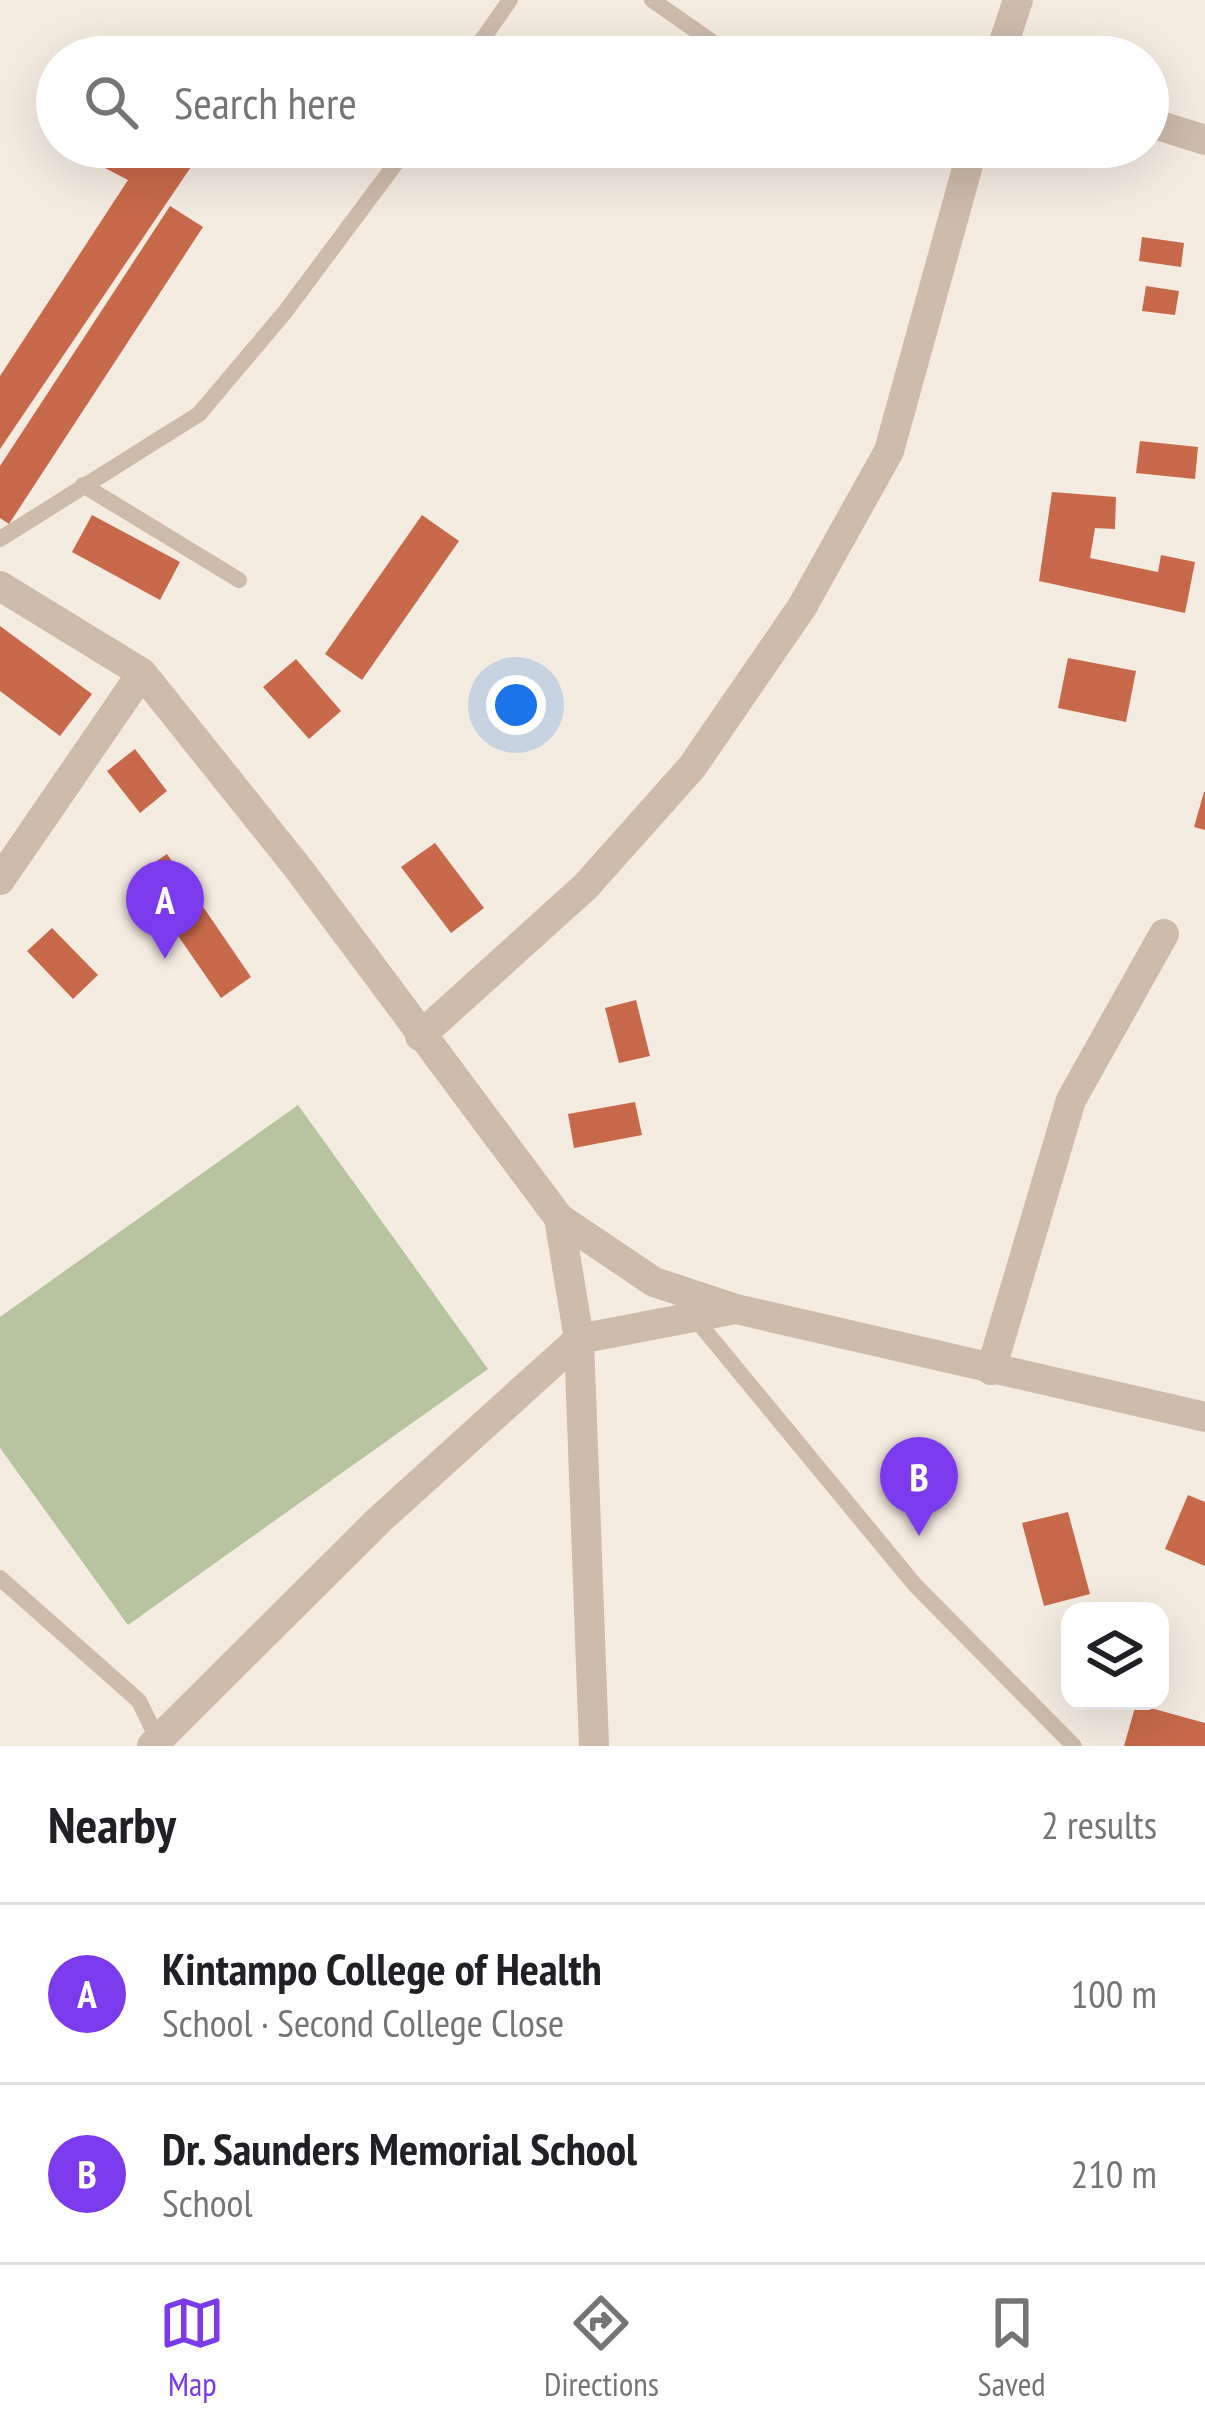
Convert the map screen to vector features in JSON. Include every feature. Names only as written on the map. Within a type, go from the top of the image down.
[{"type":"street","points":[[1006,36],[1018,0]]},
{"type":"street","points":[[1169,129],[1205,140]]},
{"type":"street","points":[[420,1036],[586,886],[662,801],[692,767],[802,607],[889,451],[967,168]]},
{"type":"street","points":[[0,586],[142,674],[298,868],[559,1218],[654,1282],[736,1309],[1205,1417]]},
{"type":"street","points":[[0,880],[142,674]]},
{"type":"street","points":[[992,1370],[1071,1100],[1164,934]]},
{"type":"street","points":[[559,1218],[580,1339],[594,1746]]},
{"type":"street","points":[[155,1743],[379,1520],[580,1339],[736,1309]]},
{"type":"lane","points":[[485,36],[510,0]]},
{"type":"lane","points":[[652,0],[704,36]]},
{"type":"lane","points":[[0,539],[199,414],[338,245],[393,168]]},
{"type":"lane","points":[[83,485],[239,580]]},
{"type":"lane","points":[[693,1316],[915,1585],[1074,1746]]},
{"type":"lane","points":[[0,1578],[139,1702],[155,1743]]},
{"type":"green space","points":[[298,1105],[488,1369],[128,1625],[0,1448],[0,1317]]},
{"type":"building","points":[[105,168],[190,168],[0,449],[0,376],[128,180]]},
{"type":"building","points":[[170,206],[203,227],[9,524],[0,518],[0,466]]},
{"type":"building","points":[[1142,237],[1184,243],[1181,267],[1139,261]]},
{"type":"building","points":[[1146,286],[1179,291],[1175,315],[1142,311]]},
{"type":"building","points":[[1140,441],[1198,447],[1195,479],[1136,473]]},
{"type":"building","points":[[1052,492],[1116,497],[1115,529],[1095,528],[1090,558],[1158,572],[1161,555],[1195,562],[1185,613],[1039,581]]},
{"type":"building","points":[[92,515],[180,562],[160,600],[72,552]]},
{"type":"building","points":[[422,515],[459,541],[362,680],[325,654]]},
{"type":"building","points":[[0,626],[92,694],[60,736],[0,691]]},
{"type":"building","points":[[1068,658],[1136,671],[1126,722],[1058,708]]},
{"type":"building","points":[[296,659],[341,711],[309,739],[263,687]]},
{"type":"building","points":[[135,749],[167,791],[140,813],[107,771]]},
{"type":"building","points":[[1205,792],[1205,830],[1194,827]]},
{"type":"building","points":[[435,843],[484,908],[451,933],[401,867]]},
{"type":"building","points":[[167,854],[251,977],[221,998],[136,875]]},
{"type":"building","points":[[52,928],[98,975],[73,999],[27,951]]},
{"type":"building","points":[[636,1000],[650,1056],[619,1063],[605,1008]]},
{"type":"building","points":[[635,1102],[642,1135],[574,1148],[568,1114]]},
{"type":"building","points":[[1188,1495],[1205,1502],[1205,1566],[1165,1549]]},
{"type":"building","points":[[1068,1512],[1090,1594],[1044,1606],[1022,1523]]},
{"type":"building","points":[[1134,1710],[1158,1710],[1205,1723],[1205,1746],[1124,1746]]},
{"type":"place","name":"Kintampo College of Health","points":[[165,959]]},
{"type":"place","name":"Dr. Saunders Memorial School","points":[[919,1536]]}]
